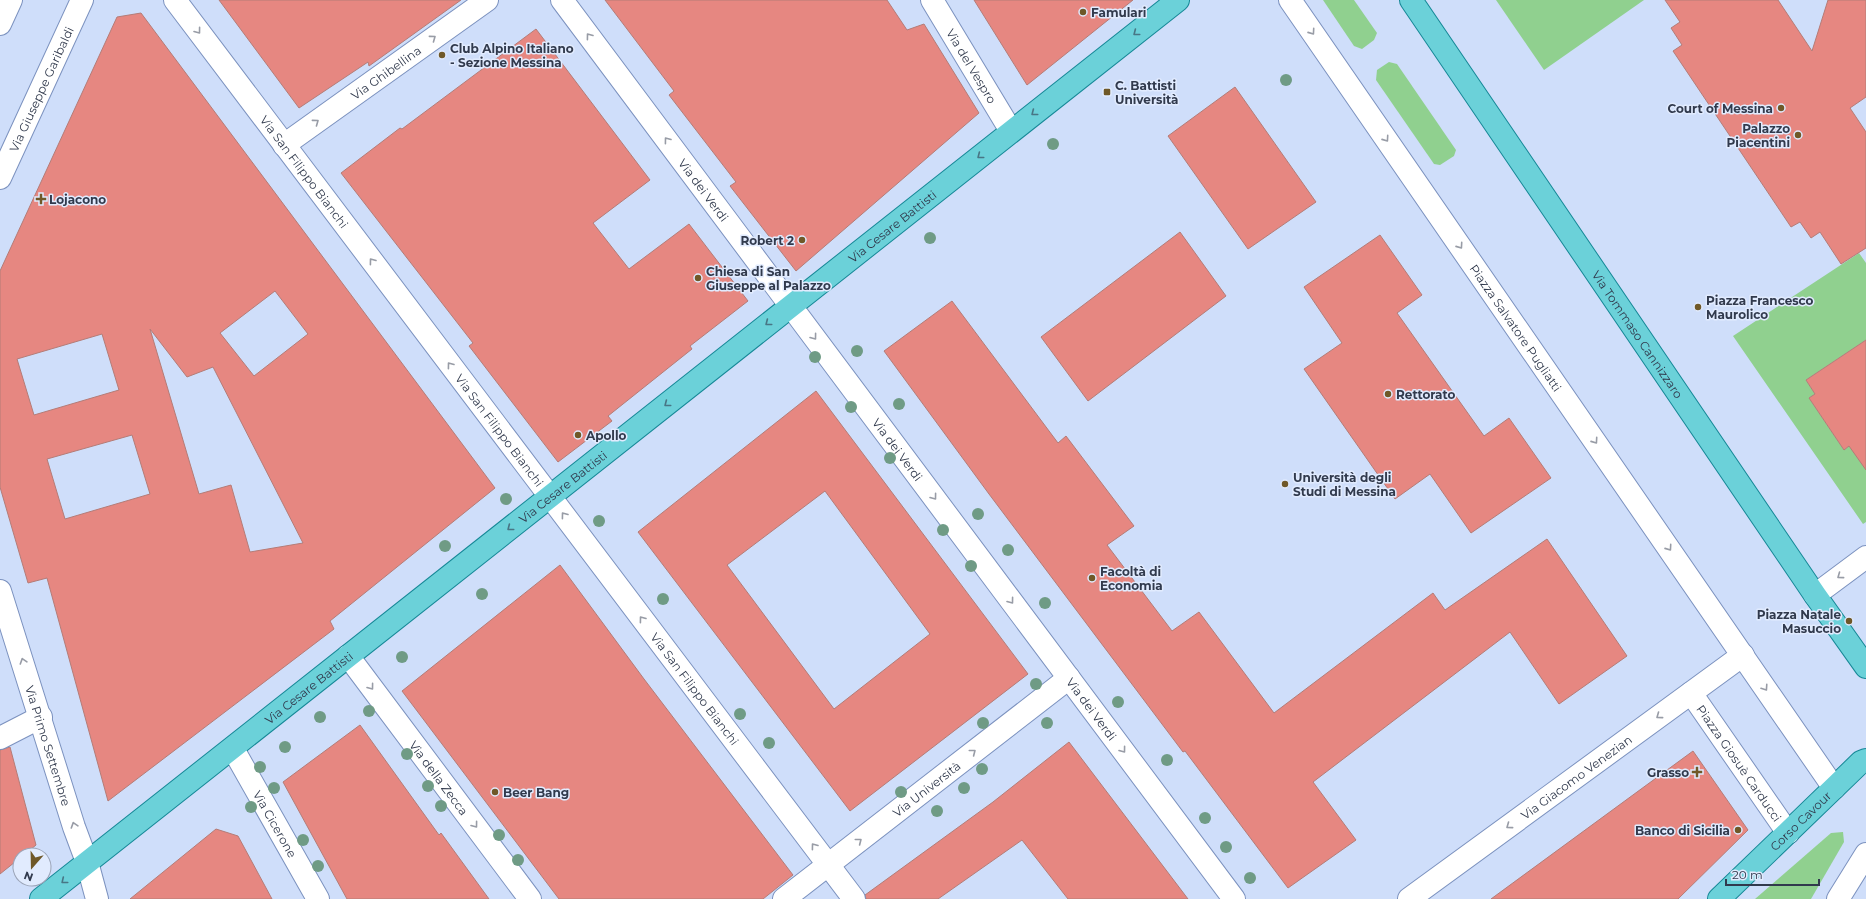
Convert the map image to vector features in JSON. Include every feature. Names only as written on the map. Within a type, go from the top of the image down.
[{"type":"main road","name":"Via Cesare Battisti","points":[[41,899],[1178,0]]},
{"type":"main road","name":"Via Tommaso Cannizzaro","points":[[1412,0],[1815,595],[1866,667]]},
{"type":"main road","name":"Corso Cavour","points":[[1719,899],[1861,762],[1866,760]]},
{"type":"street","points":[[0,24],[11,0]]},
{"type":"street","name":"Via Giuseppe Garibaldi","points":[[0,178],[82,0]]},
{"type":"street","name":"Via San Filippo Bianchi","points":[[175,0],[854,899]]},
{"type":"street","name":"Via Ghibellina","points":[[284,145],[487,0]]},
{"type":"street","name":"Via dei Verdi","points":[[562,0],[1234,899]]},
{"type":"street","name":"Via del Vespro","points":[[932,0],[1011,131]]},
{"type":"street","name":"Piazza Salvatore Pugliatti","points":[[1290,0],[1742,655]]},
{"type":"street","points":[[1815,595],[1866,558]]},
{"type":"street","name":"Via Primo Settembre","points":[[0,591],[74,826],[87,862],[97,899]]},
{"type":"street","points":[[1742,655],[1834,788]]},
{"type":"street","name":"Via Giacomo Venezian","points":[[1410,899],[1742,655]]},
{"type":"street","name":"Via della Zecca","points":[[348,656],[530,899]]},
{"type":"street","name":"Via Università","points":[[784,899],[1069,678]]},
{"type":"street","name":"Piazza Giosuè Carducci","points":[[1690,693],[1788,833]]},
{"type":"street","points":[[0,738],[40,717]]},
{"type":"street","name":"Via Cicerone","points":[[233,748],[318,899]]},
{"type":"street","points":[[1838,899],[1866,854]]},
{"type":"green space","points":[[1323,0],[1354,0],[1377,33],[1374,40],[1362,49],[1354,46]]},
{"type":"green space","points":[[1496,0],[1644,0],[1544,70]]},
{"type":"green space","points":[[1389,62],[1397,64],[1456,150],[1454,156],[1440,165],[1434,164],[1376,80],[1377,70]]},
{"type":"green space","points":[[1859,253],[1866,263],[1866,340],[1806,380],[1815,394],[1809,398],[1844,450],[1849,446],[1866,457],[1866,522],[1863,524],[1733,336]]},
{"type":"green space","points":[[1843,832],[1844,842],[1811,899],[1755,899],[1831,833]]},
{"type":"building","points":[[219,0],[461,0],[369,66],[368,62],[299,108]]},
{"type":"building","points":[[605,0],[887,0],[907,30],[924,24],[979,113],[796,271],[730,186],[736,182],[669,95],[674,91]]},
{"type":"building","points":[[974,0],[1133,0],[1027,85]]},
{"type":"building","name":"Palazzo Piacentini","points":[[1665,0],[1778,0],[1812,51],[1828,0],[1866,0],[1866,97],[1850,108],[1866,132],[1866,248],[1841,264],[1820,232],[1811,238],[1800,222],[1791,227],[1673,51],[1682,45],[1671,28],[1680,22]]},
{"type":"building","points":[[141,13],[495,488],[330,621],[334,629],[108,801],[47,578],[28,583],[0,487],[0,271],[117,17]],"holes":[[[275,291],[308,334],[254,376],[220,333]],[[150,329],[187,377],[213,367],[303,543],[250,552],[231,485],[199,494]],[[102,334],[119,390],[34,415],[17,359]],[[132,435],[150,494],[65,519],[47,459]]]},
{"type":"building","points":[[536,29],[650,180],[593,223],[629,269],[689,224],[748,301],[690,346],[692,349],[608,416],[612,421],[558,462],[469,346],[473,343],[341,173]]},
{"type":"building","points":[[1235,87],[1316,202],[1248,249],[1168,136]]},
{"type":"building","points":[[1180,232],[1226,296],[1088,401],[1041,337]]},
{"type":"building","name":"Rettorato","points":[[1380,235],[1422,295],[1397,313],[1484,436],[1509,418],[1551,478],[1471,533],[1430,474],[1395,499],[1304,369],[1342,343],[1304,287]]},
{"type":"building","points":[[952,301],[1058,443],[1066,436],[1134,526],[1107,545],[1172,631],[1199,612],[1274,713],[1433,593],[1445,610],[1547,539],[1627,656],[1559,704],[1510,632],[1313,782],[1356,840],[1288,888],[1185,751],[1183,752],[989,494],[884,351]]},
{"type":"building","points":[[1866,340],[1866,470],[1849,446],[1844,450],[1809,398],[1815,394],[1806,380]]},
{"type":"building","points":[[816,391],[1028,674],[850,811],[638,532]],"holes":[[[825,491],[930,634],[834,709],[727,565]]]},
{"type":"building","points":[[560,565],[644,679],[793,875],[763,899],[559,899],[402,691]]},
{"type":"building","points":[[360,725],[439,835],[441,833],[489,899],[347,899],[283,782]]},
{"type":"building","points":[[1069,742],[1188,899],[1068,899],[1022,840],[938,899],[866,899],[865,895],[993,802]]},
{"type":"building","points":[[10,747],[36,845],[34,847],[12,847],[12,864],[0,874],[0,750]]},
{"type":"building","points":[[1693,751],[1748,830],[1678,899],[1491,899]]},
{"type":"building","points":[[216,829],[238,836],[272,899],[130,899]]},
{"type":"place","name":"Famulari","points":[[1083,12]]},
{"type":"place","name":"Club Alpino Italiano - Sezione Messina","points":[[442,55]]},
{"type":"place","name":"C. Battisti Università","points":[[1107,92]]},
{"type":"place","name":"Court of Messina","points":[[1781,108]]},
{"type":"place","name":"Palazzo Piacentini","points":[[1798,135]]},
{"type":"place","name":"Lojacono","points":[[41,199]]},
{"type":"place","name":"Robert 2","points":[[802,240]]},
{"type":"place","name":"Chiesa di San Giuseppe al Palazzo","points":[[698,278]]},
{"type":"place","name":"Piazza Francesco Maurolico","points":[[1698,307]]},
{"type":"place","name":"Rettorato","points":[[1388,394]]},
{"type":"place","name":"Apollo","points":[[578,435]]},
{"type":"place","name":"Università degli Studi di Messina","points":[[1285,484]]},
{"type":"place","name":"Facoltà di Economia","points":[[1092,578]]},
{"type":"place","name":"Piazza Natale Masuccio","points":[[1849,621]]},
{"type":"place","name":"Grasso","points":[[1697,772]]},
{"type":"place","name":"Beer Bang","points":[[495,792]]},
{"type":"place","name":"Banco di Sicilia","points":[[1738,830]]}]
